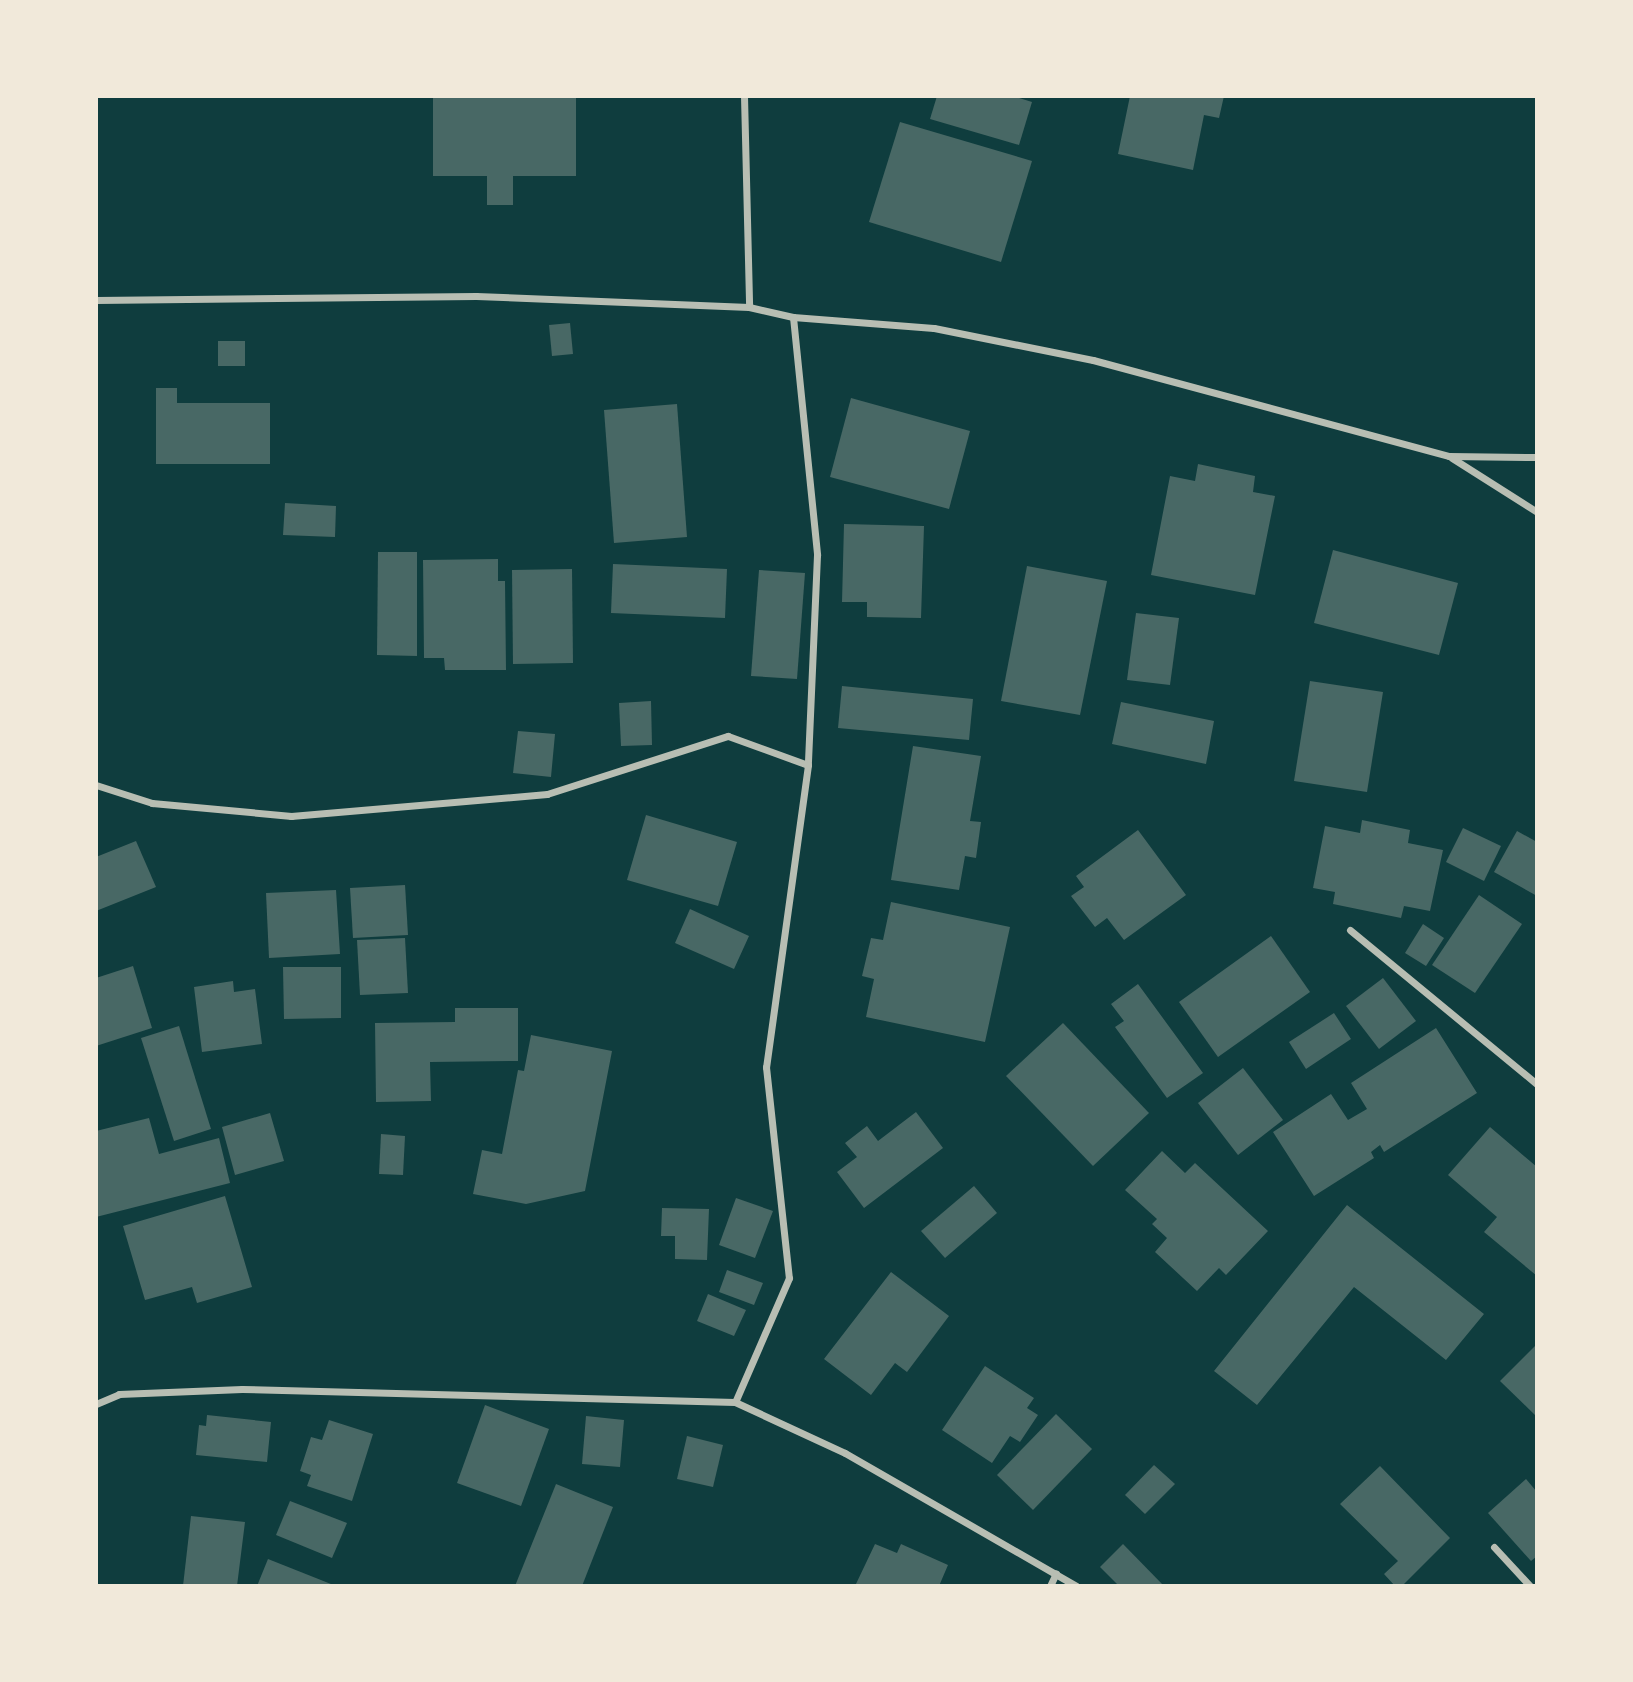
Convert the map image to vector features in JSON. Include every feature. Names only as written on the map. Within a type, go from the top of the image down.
[{"type":"street","points":[[744,96],[749,307]]},
{"type":"street","points":[[96,300],[476,296],[749,307],[793,317],[934,328],[1093,360],[1449,456],[1537,457]]},
{"type":"street","points":[[735,1402],[789,1278],[766,1068],[808,765],[817,555],[793,317]]},
{"type":"street","points":[[1449,456],[1537,512]]},
{"type":"street","points":[[96,785],[152,803],[291,816],[547,794],[728,736],[808,765]]},
{"type":"street","points":[[1350,930],[1537,1084]]},
{"type":"street","points":[[96,1404],[119,1394],[242,1390],[735,1402],[845,1453],[1076,1586]]},
{"type":"street","points":[[1494,1547],[1530,1586]]},
{"type":"street","points":[[1050,1586],[1056,1573]]},
{"type":"building","points":[[433,96],[576,96],[576,176],[513,176],[513,205],[487,205],[487,176],[433,176]]},
{"type":"building","points":[[937,96],[1013,96],[1032,102],[1019,145],[930,119]]},
{"type":"building","points":[[1130,96],[1224,96],[1219,118],[1204,115],[1193,170],[1118,154]]},
{"type":"building","points":[[900,122],[1032,161],[1001,262],[869,222]]},
{"type":"building","points":[[570,323],[573,354],[552,356],[549,325]]},
{"type":"building","points":[[218,341],[245,341],[245,366],[218,366]]},
{"type":"building","points":[[156,388],[177,388],[177,403],[270,403],[270,464],[156,464]]},
{"type":"building","points":[[851,398],[970,431],[949,509],[830,477]]},
{"type":"building","points":[[677,404],[687,537],[614,543],[604,410]]},
{"type":"building","points":[[1198,464],[1255,476],[1253,492],[1275,496],[1255,595],[1151,575],[1170,476],[1195,481]]},
{"type":"building","points":[[285,503],[336,506],[335,537],[283,535]]},
{"type":"building","points":[[844,524],[924,526],[921,618],[867,617],[867,602],[842,602]]},
{"type":"building","points":[[1333,550],[1458,583],[1439,655],[1314,623]]},
{"type":"building","points":[[378,552],[417,552],[417,656],[377,655]]},
{"type":"building","points":[[498,559],[498,581],[505,581],[506,670],[445,670],[444,658],[424,658],[423,560]]},
{"type":"building","points":[[613,564],[727,569],[725,618],[611,613]]},
{"type":"building","points":[[1027,566],[1107,581],[1080,715],[1001,701]]},
{"type":"building","points":[[572,569],[573,663],[513,664],[512,570]]},
{"type":"building","points":[[759,570],[805,573],[797,679],[751,676]]},
{"type":"building","points":[[1136,613],[1179,618],[1170,685],[1127,680]]},
{"type":"building","points":[[1310,681],[1383,692],[1367,792],[1294,781]]},
{"type":"building","points":[[842,686],[973,699],[969,740],[838,728]]},
{"type":"building","points":[[651,701],[652,745],[621,746],[619,703]]},
{"type":"building","points":[[1121,702],[1214,721],[1206,764],[1112,744]]},
{"type":"building","points":[[518,731],[555,734],[551,777],[513,773]]},
{"type":"building","points":[[913,746],[981,756],[970,821],[981,822],[976,858],[965,856],[959,890],[891,880]]},
{"type":"building","points":[[646,815],[737,842],[718,906],[627,880]]},
{"type":"building","points":[[1362,820],[1410,830],[1408,843],[1443,850],[1430,911],[1404,906],[1401,918],[1333,904],[1335,892],[1313,888],[1325,826],[1360,833]]},
{"type":"building","points":[[1463,828],[1501,846],[1484,881],[1446,862]]},
{"type":"building","points":[[1138,830],[1186,895],[1124,940],[1107,918],[1095,927],[1071,896],[1084,887],[1076,876]]},
{"type":"building","points":[[1517,831],[1537,842],[1537,896],[1494,872]]},
{"type":"building","points":[[136,841],[156,887],[96,911],[96,857]]},
{"type":"building","points":[[405,885],[408,935],[353,938],[350,888]]},
{"type":"building","points":[[336,890],[340,954],[269,958],[266,893]]},
{"type":"building","points":[[1479,895],[1522,924],[1475,993],[1432,965]]},
{"type":"building","points":[[891,902],[1010,927],[985,1042],[866,1017],[874,979],[862,976],[871,938],[883,940]]},
{"type":"building","points":[[690,909],[749,936],[734,969],[675,943]]},
{"type":"building","points":[[1423,924],[1444,938],[1426,966],[1405,953]]},
{"type":"building","points":[[1271,936],[1310,992],[1218,1057],[1179,1002]]},
{"type":"building","points":[[405,938],[408,993],[360,995],[357,940]]},
{"type":"building","points":[[133,966],[152,1028],[96,1046],[96,978]]},
{"type":"building","points":[[283,967],[341,967],[341,1018],[284,1019]]},
{"type":"building","points":[[1383,978],[1416,1021],[1379,1049],[1346,1006]]},
{"type":"building","points":[[233,981],[234,992],[255,989],[262,1044],[202,1052],[194,987]]},
{"type":"building","points":[[1138,984],[1203,1073],[1167,1098],[1115,1027],[1124,1021],[1111,1004]]},
{"type":"building","points":[[455,1008],[518,1008],[518,1061],[430,1062],[431,1101],[376,1102],[375,1023],[455,1022]]},
{"type":"building","points":[[1334,1013],[1351,1039],[1306,1069],[1289,1042]]},
{"type":"building","points":[[1063,1023],[1149,1113],[1093,1166],[1006,1076]]},
{"type":"building","points":[[179,1026],[211,1129],[174,1141],[141,1038]]},
{"type":"building","points":[[1436,1028],[1477,1093],[1384,1152],[1380,1145],[1371,1152],[1374,1158],[1314,1196],[1273,1132],[1331,1094],[1348,1120],[1367,1109],[1351,1083]]},
{"type":"building","points":[[531,1035],[612,1051],[585,1191],[526,1204],[473,1194],[482,1150],[502,1154],[518,1070],[524,1071]]},
{"type":"building","points":[[1243,1068],[1283,1120],[1238,1155],[1198,1103]]},
{"type":"building","points":[[916,1112],[943,1148],[864,1208],[837,1172],[857,1157],[845,1143],[867,1126],[878,1141]]},
{"type":"building","points":[[270,1113],[284,1161],[235,1175],[222,1127]]},
{"type":"building","points":[[149,1118],[159,1154],[219,1138],[230,1183],[96,1217],[96,1131]]},
{"type":"building","points":[[1490,1127],[1537,1167],[1537,1276],[1484,1232],[1497,1217],[1448,1175]]},
{"type":"building","points":[[381,1134],[405,1136],[403,1175],[379,1174]]},
{"type":"building","points":[[1162,1151],[1185,1173],[1195,1163],[1268,1231],[1226,1275],[1219,1268],[1197,1291],[1155,1252],[1167,1238],[1152,1224],[1157,1219],[1125,1190]]},
{"type":"building","points":[[974,1186],[997,1213],[945,1258],[921,1231]]},
{"type":"building","points":[[225,1196],[252,1287],[197,1303],[192,1287],[145,1300],[123,1226]]},
{"type":"building","points":[[736,1198],[773,1211],[755,1258],[719,1245]]},
{"type":"building","points":[[1347,1205],[1484,1314],[1446,1360],[1354,1287],[1257,1405],[1214,1371]]},
{"type":"building","points":[[662,1208],[709,1209],[707,1260],[675,1259],[675,1236],[661,1236]]},
{"type":"building","points":[[727,1270],[763,1283],[754,1305],[719,1292]]},
{"type":"building","points":[[891,1272],[949,1316],[907,1372],[895,1363],[871,1395],[824,1359]]},
{"type":"building","points":[[708,1294],[746,1310],[734,1336],[697,1321]]},
{"type":"building","points":[[1537,1344],[1537,1417],[1500,1381]]},
{"type":"building","points":[[985,1366],[1034,1398],[1027,1408],[1038,1415],[1020,1442],[1010,1436],[992,1463],[942,1430]]},
{"type":"building","points":[[485,1405],[549,1429],[521,1506],[457,1483]]},
{"type":"building","points":[[1056,1414],[1092,1449],[1033,1510],[997,1475]]},
{"type":"building","points":[[207,1415],[271,1422],[267,1462],[196,1455],[199,1425],[206,1426]]},
{"type":"building","points":[[586,1416],[624,1420],[620,1467],[582,1464]]},
{"type":"building","points":[[329,1420],[373,1434],[352,1501],[307,1486],[311,1475],[300,1471],[311,1437],[322,1440]]},
{"type":"building","points":[[687,1436],[723,1445],[713,1487],[677,1479]]},
{"type":"building","points":[[1154,1465],[1175,1484],[1145,1514],[1125,1495]]},
{"type":"building","points":[[1380,1466],[1450,1538],[1402,1586],[1395,1586],[1384,1574],[1398,1561],[1340,1504]]},
{"type":"building","points":[[1526,1479],[1537,1492],[1537,1556],[1531,1561],[1488,1513]]},
{"type":"building","points":[[556,1484],[613,1507],[582,1586],[515,1586]]},
{"type":"building","points":[[290,1501],[347,1523],[332,1558],[276,1535]]},
{"type":"building","points":[[191,1516],[245,1522],[237,1586],[183,1586]]},
{"type":"building","points":[[875,1544],[897,1553],[901,1544],[948,1565],[939,1586],[855,1586]]},
{"type":"building","points":[[1123,1544],[1164,1586],[1119,1586],[1100,1567]]},
{"type":"building","points":[[268,1559],[336,1586],[257,1586]]}]
